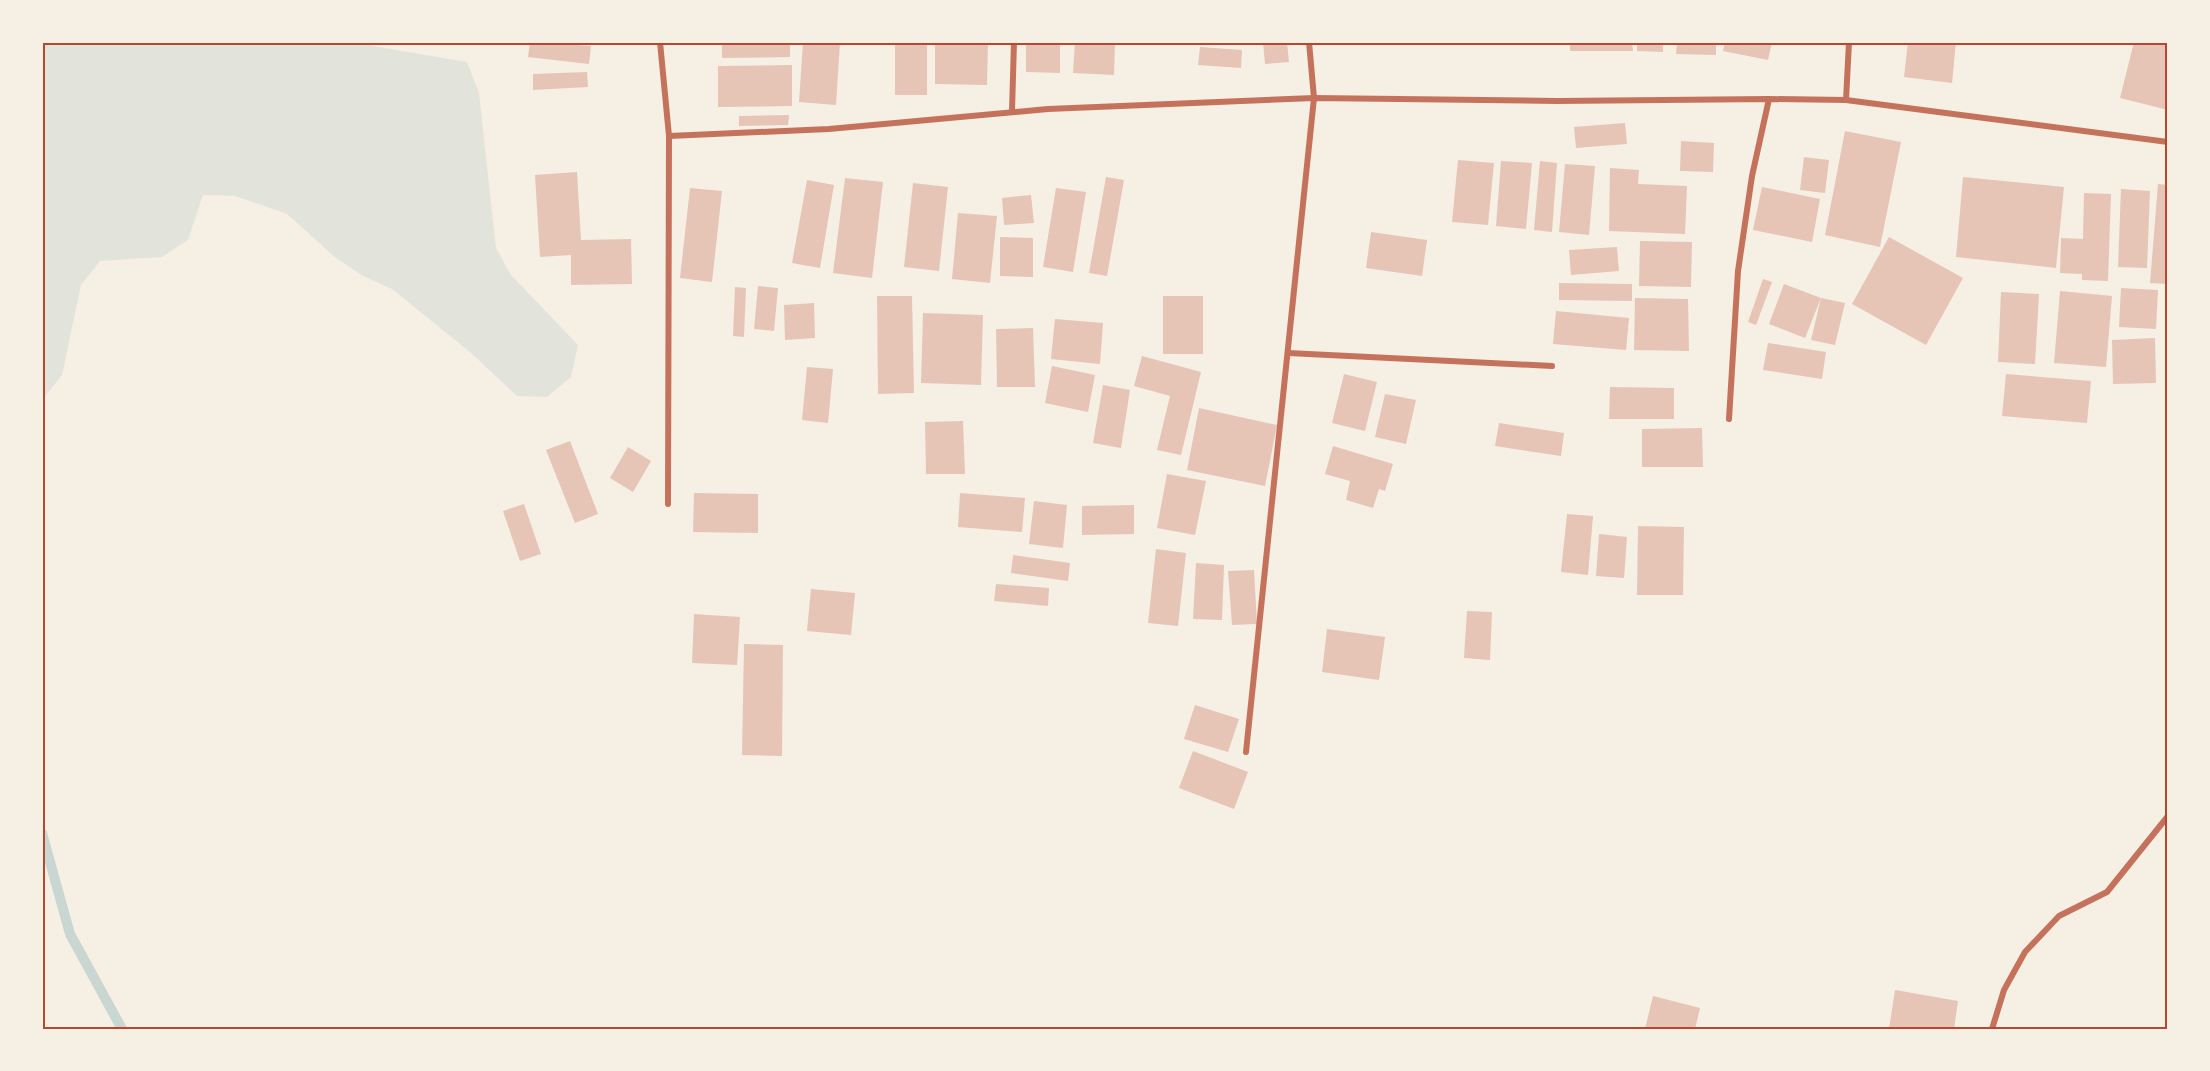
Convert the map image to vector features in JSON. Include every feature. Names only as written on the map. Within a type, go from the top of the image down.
[{"type":"street","points":[[660,42],[669,136],[668,504]]},
{"type":"street","points":[[1012,111],[1014,42]]},
{"type":"street","points":[[1246,752],[1314,98],[1309,42]]},
{"type":"street","points":[[1846,100],[1849,42]]},
{"type":"street","points":[[669,136],[829,129],[1012,111],[1314,98],[1557,101],[1769,99],[1846,100],[2168,141]]},
{"type":"street","points":[[1729,419],[1738,271],[1752,176],[1769,99]]},
{"type":"street","points":[[1288,352],[1552,366]]},
{"type":"street","points":[[1992,1029],[2004,990],[2025,952],[2059,916],[2107,892],[2168,816]]},
{"type":"shaded area","points":[[42,42],[367,42],[367,45],[467,62],[479,93],[496,248],[511,275],[578,345],[571,377],[547,397],[517,396],[470,352],[392,289],[363,276],[336,258],[287,214],[235,196],[203,195],[188,240],[162,257],[100,261],[81,285],[62,375],[42,400]]},
{"type":"building","points":[[530,42],[591,46],[589,64],[528,57]]},
{"type":"building","points":[[722,42],[790,42],[790,57],[722,58]]},
{"type":"building","points":[[803,42],[840,42],[836,105],[799,102]]},
{"type":"building","points":[[895,42],[927,42],[927,95],[895,95]]},
{"type":"building","points":[[935,42],[988,42],[987,85],[935,84]]},
{"type":"building","points":[[1026,42],[1060,42],[1060,73],[1026,72]]},
{"type":"building","points":[[1075,42],[1115,42],[1114,75],[1073,73]]},
{"type":"building","points":[[1263,42],[1287,42],[1289,62],[1265,64]]},
{"type":"building","points":[[1570,42],[1632,42],[1633,51],[1570,51]]},
{"type":"building","points":[[1637,42],[1663,42],[1663,52],[1637,51]]},
{"type":"building","points":[[1677,42],[1716,42],[1716,55],[1676,54]]},
{"type":"building","points":[[1725,42],[1772,42],[1768,60],[1723,51]]},
{"type":"building","points":[[1908,42],[1956,42],[1952,83],[1904,77]]},
{"type":"building","points":[[2134,42],[2168,42],[2168,110],[2120,98]]},
{"type":"building","points":[[1200,47],[1242,50],[1241,68],[1198,65]]},
{"type":"building","points":[[792,65],[792,106],[718,107],[718,66]]},
{"type":"building","points":[[587,72],[588,87],[533,90],[533,74]]},
{"type":"building","points":[[789,115],[788,125],[739,126],[739,116]]},
{"type":"building","points":[[1625,123],[1627,144],[1576,148],[1574,127]]},
{"type":"building","points":[[1845,131],[1901,142],[1880,247],[1825,235]]},
{"type":"building","points":[[1681,141],[1714,143],[1713,172],[1680,171]]},
{"type":"building","points":[[1804,157],[1829,160],[1825,193],[1800,190]]},
{"type":"building","points":[[1458,160],[1494,163],[1488,225],[1452,222]]},
{"type":"building","points":[[1501,161],[1532,163],[1526,229],[1496,226]]},
{"type":"building","points":[[1540,161],[1557,163],[1552,232],[1534,230]]},
{"type":"building","points":[[1565,164],[1595,166],[1589,235],[1559,232]]},
{"type":"building","points":[[1610,168],[1639,170],[1638,184],[1687,186],[1685,234],[1609,231]]},
{"type":"building","points":[[577,172],[581,240],[631,239],[632,284],[571,285],[571,255],[540,257],[535,175]]},
{"type":"building","points":[[1106,177],[1124,180],[1107,276],[1089,273]]},
{"type":"building","points":[[1963,177],[2064,187],[2056,268],[1956,257]]},
{"type":"building","points":[[845,178],[883,182],[872,278],[833,273]]},
{"type":"building","points":[[807,180],[834,185],[820,268],[792,263]]},
{"type":"building","points":[[913,183],[948,187],[939,271],[904,267]]},
{"type":"building","points":[[2158,184],[2168,185],[2168,284],[2150,283]]},
{"type":"building","points":[[1762,187],[1820,199],[1812,242],[1753,230]]},
{"type":"building","points":[[690,188],[722,191],[712,282],[680,278]]},
{"type":"building","points":[[1056,188],[1086,192],[1073,272],[1043,267]]},
{"type":"building","points":[[2121,189],[2150,191],[2147,268],[2118,267]]},
{"type":"building","points":[[2084,193],[2111,194],[2108,281],[2082,280],[2082,274],[2060,273],[2061,238],[2083,239]]},
{"type":"building","points":[[1031,195],[1034,223],[1004,225],[1002,198]]},
{"type":"building","points":[[958,213],[997,216],[990,283],[952,279]]},
{"type":"building","points":[[1371,232],[1427,240],[1422,276],[1366,268]]},
{"type":"building","points":[[1000,237],[1033,238],[1033,277],[1000,276]]},
{"type":"building","points":[[1889,237],[1963,278],[1926,345],[1852,304]]},
{"type":"building","points":[[1640,241],[1692,242],[1691,287],[1639,286]]},
{"type":"building","points":[[1617,247],[1619,271],[1571,275],[1569,250]]},
{"type":"building","points":[[1763,279],[1772,282],[1756,325],[1748,322]]},
{"type":"building","points":[[1559,283],[1632,284],[1632,301],[1559,300]]},
{"type":"building","points":[[1784,284],[1821,298],[1805,338],[1769,324]]},
{"type":"building","points":[[758,286],[778,288],[774,331],[754,329]]},
{"type":"building","points":[[735,287],[746,288],[744,337],[733,336]]},
{"type":"building","points":[[2121,288],[2158,290],[2156,329],[2119,327]]},
{"type":"building","points":[[2060,291],[2112,296],[2106,367],[2054,363]]},
{"type":"building","points":[[2001,292],[2039,294],[2035,364],[1998,362]]},
{"type":"building","points":[[877,296],[912,296],[914,393],[878,394]]},
{"type":"building","points":[[1163,296],[1203,296],[1203,354],[1163,354]]},
{"type":"building","points":[[1635,298],[1688,299],[1689,351],[1634,350]]},
{"type":"building","points":[[1821,298],[1845,303],[1835,345],[1811,340]]},
{"type":"building","points":[[814,303],[815,338],[785,340],[784,305]]},
{"type":"building","points":[[1556,311],[1629,318],[1626,350],[1553,344]]},
{"type":"building","points":[[923,313],[983,315],[981,385],[921,383]]},
{"type":"building","points":[[1055,319],[1103,323],[1100,364],[1051,359]]},
{"type":"building","points":[[1033,328],[1035,387],[997,387],[996,329]]},
{"type":"building","points":[[2155,338],[2156,383],[2113,384],[2112,340]]},
{"type":"building","points":[[1768,343],[1826,352],[1822,379],[1763,370]]},
{"type":"building","points":[[1142,356],[1201,372],[1181,455],[1157,450],[1170,396],[1134,386]]},
{"type":"building","points":[[1052,366],[1095,375],[1088,412],[1045,403]]},
{"type":"building","points":[[807,367],[833,369],[828,423],[802,420]]},
{"type":"building","points":[[1344,374],[1377,382],[1365,431],[1332,423]]},
{"type":"building","points":[[2006,374],[2091,381],[2087,423],[2002,416]]},
{"type":"building","points":[[1103,385],[1130,390],[1121,448],[1093,443]]},
{"type":"building","points":[[1610,387],[1674,388],[1674,419],[1609,419]]},
{"type":"building","points":[[1385,394],[1416,400],[1406,444],[1375,437]]},
{"type":"building","points":[[1199,408],[1277,425],[1265,486],[1187,470]]},
{"type":"building","points":[[963,421],[965,474],[926,474],[925,422]]},
{"type":"building","points":[[1499,423],[1564,433],[1561,456],[1495,446]]},
{"type":"building","points":[[1702,428],[1703,467],[1642,467],[1642,429]]},
{"type":"building","points":[[570,441],[598,514],[575,523],[546,450]]},
{"type":"building","points":[[1333,446],[1393,464],[1385,491],[1379,489],[1373,508],[1346,500],[1350,481],[1325,474]]},
{"type":"building","points":[[628,447],[651,461],[633,492],[610,478]]},
{"type":"building","points":[[1167,474],[1206,481],[1195,535],[1157,528]]},
{"type":"building","points":[[694,493],[758,494],[758,533],[693,532]]},
{"type":"building","points":[[960,493],[1025,498],[1022,532],[958,527]]},
{"type":"building","points":[[1034,501],[1067,505],[1063,548],[1029,544]]},
{"type":"building","points":[[524,504],[541,554],[520,561],[503,511]]},
{"type":"building","points":[[1134,505],[1134,534],[1082,535],[1082,506]]},
{"type":"building","points":[[1567,514],[1593,516],[1588,575],[1561,572]]},
{"type":"building","points":[[1638,526],[1684,527],[1683,595],[1637,595]]},
{"type":"building","points":[[1599,534],[1627,537],[1624,578],[1596,576]]},
{"type":"building","points":[[1156,549],[1186,553],[1178,626],[1148,623]]},
{"type":"building","points":[[1013,555],[1070,563],[1068,581],[1011,573]]},
{"type":"building","points":[[1196,563],[1224,565],[1222,620],[1193,619]]},
{"type":"building","points":[[1254,570],[1257,624],[1232,625],[1228,571]]},
{"type":"building","points":[[996,584],[1049,588],[1048,606],[994,601]]},
{"type":"building","points":[[811,589],[855,593],[851,635],[807,631]]},
{"type":"building","points":[[1467,611],[1492,612],[1490,660],[1464,658]]},
{"type":"building","points":[[694,614],[740,617],[737,665],[692,663]]},
{"type":"building","points":[[1327,629],[1385,637],[1379,680],[1322,672]]},
{"type":"building","points":[[744,644],[783,645],[782,756],[742,755]]},
{"type":"building","points":[[1195,705],[1239,719],[1228,752],[1184,739]]},
{"type":"building","points":[[1193,751],[1248,772],[1234,809],[1179,788]]},
{"type":"building","points":[[1895,990],[1958,1001],[1954,1029],[1889,1029]]},
{"type":"building","points":[[1653,996],[1700,1008],[1695,1029],[1645,1029]]},
{"type":"waterway","points":[[42,833],[70,934],[122,1029]]}]
